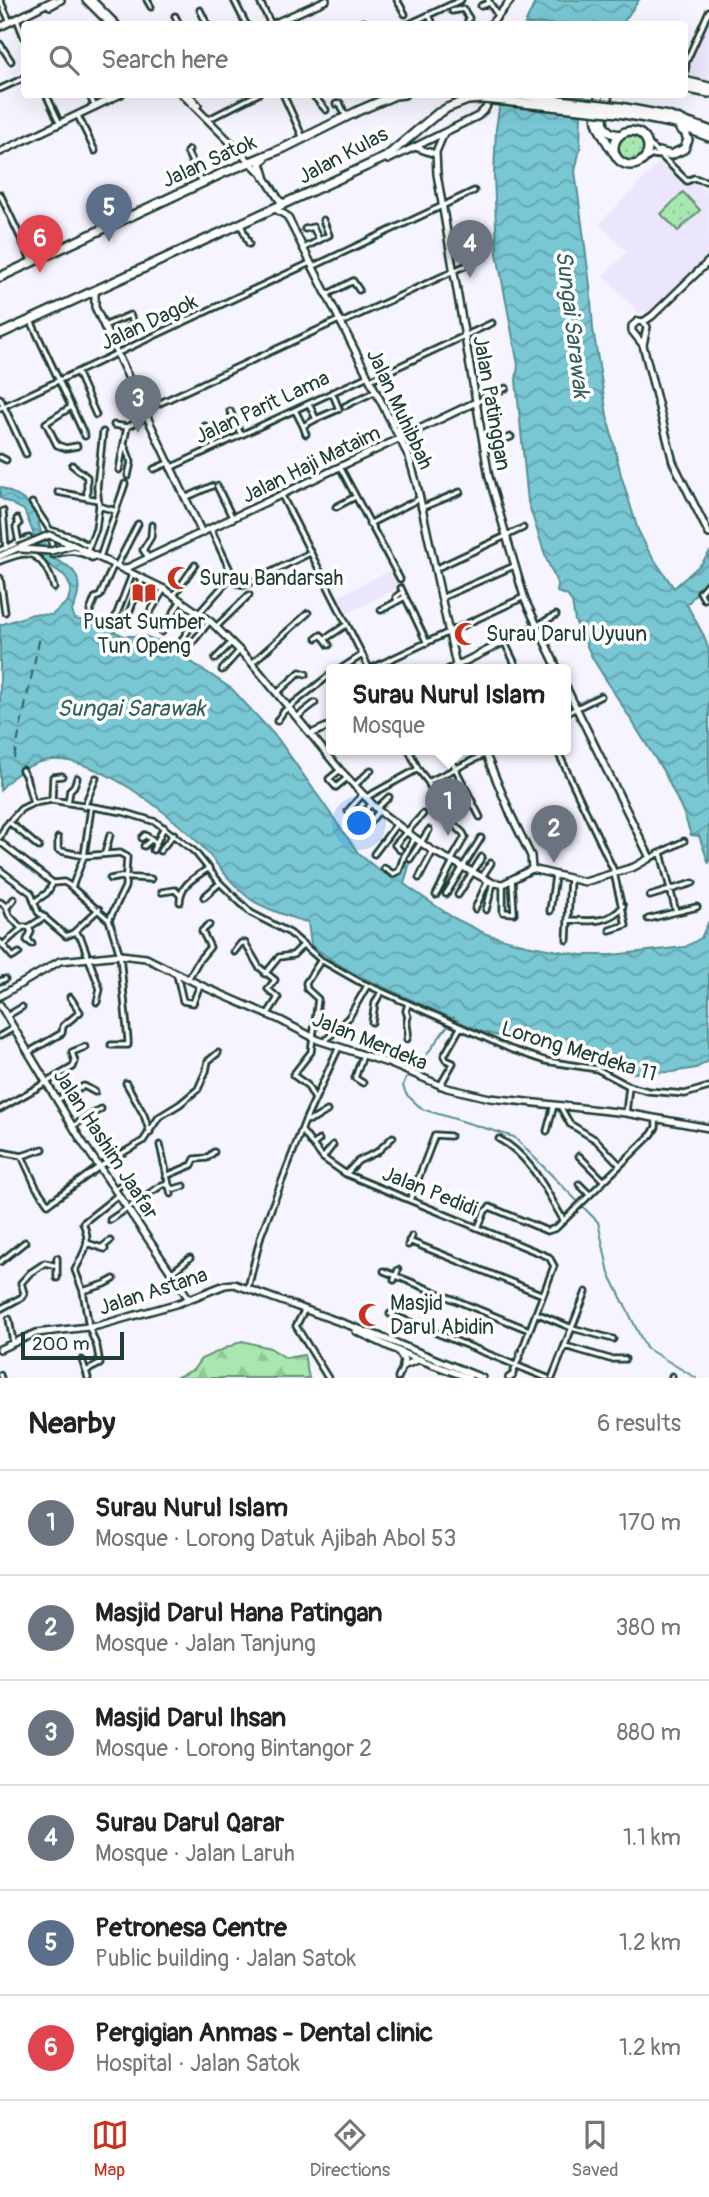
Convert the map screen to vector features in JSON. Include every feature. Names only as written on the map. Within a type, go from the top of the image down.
[{"type":"main road","points":[[0,27],[54,0]]},
{"type":"main road","points":[[16,19],[61,0]]},
{"type":"main road","points":[[86,0],[107,21]]},
{"type":"main road","points":[[280,21],[326,0]]},
{"type":"main road","points":[[494,21],[511,0]]},
{"type":"main road","points":[[93,1],[113,21]]},
{"type":"main road","points":[[688,80],[709,87]]},
{"type":"main road","points":[[688,89],[709,93]]},
{"type":"main road","points":[[1,149],[113,98]]},
{"type":"main road","points":[[186,98],[253,161]]},
{"type":"main road","points":[[192,98],[253,161],[280,201],[290,203],[287,216],[277,210]]},
{"type":"main road","name":"Jalan Satok","points":[[0,276],[388,98]]},
{"type":"main road","name":"Jalan Kulas","points":[[0,336],[444,133],[483,112],[490,98]]},
{"type":"main road","points":[[535,98],[667,116],[709,130]]},
{"type":"main road","points":[[599,98],[595,113],[596,124],[619,161],[627,165],[643,160],[648,152],[647,142],[636,131],[628,131],[619,135],[614,143],[614,152]]},
{"type":"main road","points":[[607,98],[604,127],[619,135]]},
{"type":"main road","name":"Jalan Kulas","points":[[258,217],[386,157],[438,113],[468,100],[620,110]]},
{"type":"main road","points":[[620,110],[665,121],[709,137]]},
{"type":"main road","name":"Jalan Kulas","points":[[388,159],[438,113]]},
{"type":"main road","points":[[659,152],[671,155],[681,152],[687,146],[685,132],[665,121]]},
{"type":"main road","points":[[413,146],[435,154],[444,133]]},
{"type":"main road","name":"Jalan Patinggan","points":[[435,154],[489,477],[524,597],[555,664]]},
{"type":"main road","points":[[264,176],[260,163],[266,155]]},
{"type":"main road","name":"Jalan Muhibbah","points":[[287,216],[411,463],[455,664]]},
{"type":"main road","points":[[709,261],[652,316],[645,324],[642,336],[673,463],[709,534]]},
{"type":"main road","points":[[95,292],[95,307]]},
{"type":"main road","points":[[81,298],[90,301],[95,307],[202,533]]},
{"type":"main road","points":[[642,336],[633,334],[632,326],[638,321],[645,324]]},
{"type":"main road","name":"Jalan Haji Mataim","points":[[125,569],[476,402]]},
{"type":"main road","points":[[0,556],[18,546],[49,535],[88,548],[98,556],[174,595],[210,621],[240,650],[326,752]]},
{"type":"main road","points":[[18,546],[51,551],[73,545]]},
{"type":"main road","points":[[138,575],[139,564]]},
{"type":"main road","points":[[463,664],[536,626]]},
{"type":"main road","points":[[328,755],[363,796],[396,825],[433,851],[487,880],[503,884],[533,869],[585,882],[615,874],[650,858],[571,696]]},
{"type":"main road","points":[[312,734],[326,727]]},
{"type":"main road","points":[[486,755],[531,856],[533,869]]},
{"type":"main road","name":"Jalan Merdeka","points":[[0,996],[57,962],[120,955],[146,958],[313,1038],[402,1068],[440,1086],[490,1098],[626,1114],[709,1128]]},
{"type":"main road","name":"Jalan Hashim Jaafar","points":[[0,1005],[99,1167],[188,1298]]},
{"type":"main road","name":"Jalan Astana","points":[[0,1349],[36,1333],[89,1327],[175,1303],[229,1284],[248,1288],[354,1328],[470,1378]]},
{"type":"main road","name":"Jalan Astana","points":[[354,1328],[360,1334],[398,1351],[408,1352],[482,1378]]},
{"type":"main road","points":[[398,1351],[404,1360],[403,1366]]},
{"type":"main road","points":[[403,1366],[421,1359]]},
{"type":"street","points":[[0,0],[16,19],[21,30]]},
{"type":"street","points":[[147,0],[151,8]]},
{"type":"street","points":[[234,0],[244,21]]},
{"type":"street","points":[[260,0],[271,21]]},
{"type":"street","points":[[308,0],[311,7]]},
{"type":"street","points":[[397,0],[405,14]]},
{"type":"street","points":[[442,0],[445,8]]},
{"type":"street","points":[[416,21],[461,0]]},
{"type":"street","points":[[481,6],[489,1],[498,16]]},
{"type":"street","points":[[452,11],[460,8],[465,10],[468,21]]},
{"type":"street","points":[[200,10],[206,21]]},
{"type":"street","points":[[688,58],[709,11]]},
{"type":"street","points":[[429,15],[432,21]]},
{"type":"street","points":[[175,16],[178,21]]},
{"type":"street","points":[[0,44],[11,61]]},
{"type":"street","points":[[1,89],[21,79]]},
{"type":"street","points":[[48,98],[60,124]]},
{"type":"street","points":[[91,98],[95,107]]},
{"type":"street","points":[[211,118],[250,98]]},
{"type":"street","points":[[285,98],[303,138]]},
{"type":"street","points":[[316,98],[326,110]]},
{"type":"street","points":[[336,104],[340,103],[346,117]]},
{"type":"street","points":[[78,116],[95,151]]},
{"type":"street","points":[[647,142],[687,181],[695,177],[709,182]]},
{"type":"street","points":[[189,150],[187,152],[202,183]]},
{"type":"street","points":[[643,160],[653,155],[666,159]]},
{"type":"street","name":"Jalan Dagok","points":[[2,407],[474,191]]},
{"type":"street","points":[[0,194],[32,262]]},
{"type":"street","points":[[303,248],[330,233],[323,219]]},
{"type":"street","points":[[241,225],[249,244]]},
{"type":"street","points":[[305,229],[313,228],[319,240]]},
{"type":"street","points":[[144,411],[484,257]]},
{"type":"street","points":[[326,295],[353,281],[359,290]]},
{"type":"street","points":[[104,326],[130,315],[135,323],[128,328]]},
{"type":"street","points":[[31,321],[85,436]]},
{"type":"street","name":"Jalan Parit Lama","points":[[154,469],[214,447],[332,392],[492,323]]},
{"type":"street","points":[[77,372],[96,415]]},
{"type":"street","name":"Jalan Haji Mataim","points":[[476,402],[506,388]]},
{"type":"street","points":[[345,406],[376,391]]},
{"type":"street","points":[[303,426],[339,409],[332,392]]},
{"type":"street","points":[[0,398],[26,454]]},
{"type":"street","points":[[308,404],[316,419]]},
{"type":"street","points":[[71,407],[46,423],[61,448],[77,446]]},
{"type":"street","points":[[295,410],[306,434]]},
{"type":"street","points":[[230,411],[241,435]]},
{"type":"street","points":[[114,425],[127,427],[147,417]]},
{"type":"street","points":[[205,426],[214,447]]},
{"type":"street","points":[[119,470],[127,427]]},
{"type":"street","points":[[50,530],[74,537],[88,548],[96,529],[103,432]]},
{"type":"street","points":[[483,446],[511,437]]},
{"type":"street","points":[[125,444],[131,462],[128,475]]},
{"type":"street","points":[[0,457],[6,460]]},
{"type":"street","points":[[72,465],[87,477],[87,498]]},
{"type":"street","points":[[340,467],[400,579]]},
{"type":"street","points":[[32,503],[50,530],[54,555],[70,551],[81,552],[92,558],[98,556],[125,484]]},
{"type":"street","points":[[185,498],[215,486],[233,519]]},
{"type":"street","points":[[58,492],[87,498],[116,511]]},
{"type":"street","points":[[421,508],[460,492]]},
{"type":"street","points":[[281,494],[367,664]]},
{"type":"street","points":[[336,507],[355,497]]},
{"type":"street","points":[[369,524],[419,499]]},
{"type":"street","points":[[0,556],[6,548],[3,511]]},
{"type":"street","points":[[17,519],[18,546]]},
{"type":"street","points":[[90,611],[138,524]]},
{"type":"street","points":[[149,559],[143,550],[151,537],[152,525]]},
{"type":"street","points":[[435,569],[523,528]]},
{"type":"street","points":[[211,529],[236,583],[245,585],[310,554]]},
{"type":"street","points":[[6,548],[18,546],[29,538],[32,555],[49,572],[54,588]]},
{"type":"street","points":[[0,556],[32,555]]},
{"type":"street","points":[[174,595],[195,565]]},
{"type":"street","points":[[441,598],[514,566]]},
{"type":"street","points":[[116,616],[138,575]]},
{"type":"street","points":[[124,625],[138,575]]},
{"type":"street","points":[[181,640],[199,613],[233,575]]},
{"type":"street","points":[[0,578],[5,612]]},
{"type":"street","points":[[704,599],[700,592],[708,584]]},
{"type":"street","points":[[143,624],[164,589]]},
{"type":"street","points":[[397,601],[396,597],[402,590],[427,643]]},
{"type":"street","points":[[216,627],[249,595]]},
{"type":"street","points":[[381,610],[405,597]]},
{"type":"street","points":[[383,664],[524,597]]},
{"type":"street","points":[[162,632],[182,600]]},
{"type":"street","points":[[120,606],[130,610]]},
{"type":"street","points":[[252,663],[308,613]]},
{"type":"street","points":[[536,626],[556,615]]},
{"type":"street","points":[[192,643],[210,621]]},
{"type":"street","points":[[325,639],[346,625]]},
{"type":"street","points":[[317,638],[321,635],[330,645]]},
{"type":"street","points":[[504,641],[515,664]]},
{"type":"street","points":[[215,659],[232,642]]},
{"type":"street","points":[[222,670],[240,650]]},
{"type":"street","points":[[348,664],[362,655]]},
{"type":"street","points":[[276,693],[300,672],[306,674]]},
{"type":"street","points":[[276,721],[326,678]]},
{"type":"street","points":[[571,711],[601,696]]},
{"type":"street","points":[[297,717],[315,702]]},
{"type":"street","points":[[411,755],[444,815],[463,833],[464,840],[436,895]]},
{"type":"street","points":[[448,755],[481,817]]},
{"type":"street","points":[[428,782],[480,755]]},
{"type":"street","points":[[558,755],[615,874],[626,925],[610,930]]},
{"type":"street","points":[[348,811],[363,796],[418,769]]},
{"type":"street","points":[[22,770],[33,803]]},
{"type":"street","points":[[340,770],[329,779],[336,787],[347,778]]},
{"type":"street","points":[[354,786],[371,770]]},
{"type":"street","points":[[52,800],[53,777],[62,776]]},
{"type":"street","points":[[68,803],[70,790],[75,786],[77,778]]},
{"type":"street","points":[[84,807],[96,778]]},
{"type":"street","points":[[358,820],[389,797]]},
{"type":"street","name":"Lorong Merdeka 11","points":[[0,840],[9,822],[21,809],[33,803],[52,800],[140,817],[164,827],[195,852],[220,883],[251,913],[290,933],[321,960],[367,985],[510,1049],[546,1061],[597,1069],[629,1086],[648,1091],[685,1094],[709,1087]]},
{"type":"street","points":[[72,887],[84,856],[91,808]]},
{"type":"street","points":[[361,833],[375,808]]},
{"type":"street","points":[[400,850],[395,845],[423,814]]},
{"type":"street","points":[[9,822],[39,847]]},
{"type":"street","points":[[0,824],[5,827]]},
{"type":"street","points":[[374,855],[396,825]]},
{"type":"street","points":[[144,846],[164,827]]},
{"type":"street","points":[[384,868],[393,874],[399,871],[404,856],[429,830]]},
{"type":"street","points":[[160,851],[174,834]]},
{"type":"street","points":[[105,853],[110,835]]},
{"type":"street","points":[[142,838],[145,835],[153,840]]},
{"type":"street","points":[[58,838],[59,850],[84,856],[105,853],[126,855],[125,887],[109,920]]},
{"type":"street","points":[[446,894],[481,838]]},
{"type":"street","points":[[0,840],[53,883],[64,882],[72,887],[109,920],[120,955],[128,1045],[111,1045]]},
{"type":"street","points":[[153,840],[153,850]]},
{"type":"street","points":[[410,859],[417,840]]},
{"type":"street","points":[[650,858],[684,841]]},
{"type":"street","points":[[419,878],[433,851]]},
{"type":"street","points":[[661,853],[676,912]]},
{"type":"street","points":[[458,895],[482,857]]},
{"type":"street","points":[[475,909],[491,863]]},
{"type":"street","points":[[180,902],[180,895],[193,877],[209,867]]},
{"type":"street","points":[[0,870],[26,889],[36,908],[66,936],[75,932],[99,909]]},
{"type":"street","points":[[550,911],[555,876]]},
{"type":"street","points":[[110,879],[151,879]]},
{"type":"street","points":[[567,940],[570,879]]},
{"type":"street","points":[[486,910],[487,880]]},
{"type":"street","points":[[503,884],[505,913],[514,913],[512,880]]},
{"type":"street","points":[[34,902],[47,893],[53,883]]},
{"type":"street","points":[[204,897],[220,883]]},
{"type":"street","points":[[650,896],[693,883]]},
{"type":"street","points":[[162,892],[175,890],[180,895]]},
{"type":"street","points":[[6,907],[13,900]]},
{"type":"street","points":[[0,902],[21,928]]},
{"type":"street","points":[[568,920],[606,919],[613,916],[623,905]]},
{"type":"street","points":[[648,919],[697,907]]},
{"type":"street","points":[[19,953],[13,957],[1,943],[21,928],[29,927],[45,917]]},
{"type":"street","points":[[188,979],[199,960],[211,947],[202,931],[209,925]]},
{"type":"street","points":[[29,927],[31,934],[27,940],[32,944]]},
{"type":"street","points":[[75,932],[89,957],[100,989],[98,1000],[92,995]]},
{"type":"street","points":[[234,952],[241,943],[245,943],[265,974],[275,980],[268,989],[278,998],[267,1015]]},
{"type":"street","points":[[265,974],[279,957],[293,955],[302,946]]},
{"type":"street","points":[[315,1098],[307,1085],[293,1075],[310,1056],[318,999],[307,989],[306,983],[321,960]]},
{"type":"street","points":[[177,973],[183,1001],[193,1003],[200,985]]},
{"type":"street","points":[[324,1042],[349,1017],[367,985]]},
{"type":"street","points":[[372,1022],[374,1008],[382,992]]},
{"type":"street","points":[[28,1052],[62,1033],[63,1026],[80,1012],[70,997]]},
{"type":"street","points":[[407,1039],[408,1004]]},
{"type":"street","points":[[7,1016],[22,1007]]},
{"type":"street","points":[[440,1086],[453,1063],[444,1056],[459,1027]]},
{"type":"street","points":[[0,1036],[14,1028]]},
{"type":"street","points":[[0,1110],[72,1067],[75,1062],[72,1052],[85,1047]]},
{"type":"street","points":[[248,1288],[261,1235],[305,1121],[339,1047]]},
{"type":"street","points":[[22,1156],[36,1188],[48,1203],[99,1167],[143,1141],[159,1118],[193,1095],[206,1071],[208,1061],[218,1053]]},
{"type":"street","points":[[363,1055],[355,1078],[363,1083]]},
{"type":"street","points":[[126,1083],[144,1115],[150,1133]]},
{"type":"street","points":[[57,1100],[84,1086],[95,1092]]},
{"type":"street","points":[[626,1114],[629,1086]]},
{"type":"street","points":[[547,1131],[557,1106]]},
{"type":"street","points":[[557,1106],[570,1124],[596,1140],[620,1165]]},
{"type":"street","points":[[73,1126],[101,1109]]},
{"type":"street","points":[[305,1121],[327,1111]]},
{"type":"street","points":[[478,1228],[485,1211],[490,1207],[548,1231],[556,1228],[654,1131],[656,1119]]},
{"type":"street","name":"Jalan Pedidi","points":[[302,1131],[323,1157],[346,1174],[549,1257],[554,1266],[543,1296]]},
{"type":"street","points":[[410,1200],[435,1135],[450,1136]]},
{"type":"street","points":[[346,1174],[358,1161],[377,1152],[393,1137]]},
{"type":"street","points":[[499,1139],[516,1148],[546,1188],[564,1221]]},
{"type":"street","points":[[313,1145],[319,1140]]},
{"type":"street","points":[[323,1157],[333,1144]]},
{"type":"street","points":[[160,1145],[171,1194]]},
{"type":"street","points":[[1,1152],[22,1156],[43,1149]]},
{"type":"street","points":[[166,1176],[192,1165],[195,1159],[207,1158],[214,1152]]},
{"type":"street","points":[[579,1156],[604,1181]]},
{"type":"street","points":[[86,1371],[100,1364],[89,1327],[83,1291],[75,1270],[87,1243],[88,1236],[83,1223],[131,1178]]},
{"type":"street","points":[[579,1184],[590,1195]]},
{"type":"street","points":[[110,1220],[162,1185],[174,1189],[184,1186]]},
{"type":"street","points":[[412,1236],[409,1243],[543,1296],[511,1377]]},
{"type":"street","points":[[87,1243],[103,1248],[110,1241]]},
{"type":"street","points":[[0,1262],[25,1242]]},
{"type":"street","points":[[57,1258],[57,1278]]},
{"type":"street","points":[[171,1273],[190,1258]]},
{"type":"street","points":[[0,1309],[22,1297],[24,1293],[21,1283],[33,1270],[45,1263],[57,1266]]},
{"type":"street","points":[[395,1278],[398,1270]]},
{"type":"street","points":[[384,1271],[395,1278],[529,1330]]},
{"type":"street","points":[[83,1291],[114,1279]]},
{"type":"street","points":[[390,1314],[550,1378],[586,1292]]},
{"type":"street","points":[[305,1309],[296,1326],[328,1378]]},
{"type":"street","points":[[536,1313],[572,1328],[613,1339]]},
{"type":"street","points":[[9,1319],[13,1342]]},
{"type":"street","points":[[565,1346],[610,1359],[625,1359]]},
{"type":"street","points":[[398,1378],[408,1352]]},
{"type":"street","points":[[82,1360],[88,1378]]},
{"type":"shaded area","points":[[709,17],[709,84],[688,78]]},
{"type":"shaded area","points":[[662,160],[677,176],[696,182],[709,195],[709,257],[653,312],[639,313],[603,276],[627,252],[599,224]]},
{"type":"shaded area","points":[[395,568],[404,585],[348,613],[339,596]]},
{"type":"green space","points":[[631,134],[641,138],[645,148],[641,158],[631,162],[621,158],[617,148],[621,138]]},
{"type":"green space","points":[[683,192],[700,210],[678,231],[661,214]]},
{"type":"green space","points":[[242,1341],[270,1348],[286,1358],[304,1355],[309,1378],[175,1378],[193,1370],[201,1359]]},
{"type":"water","points":[[536,0],[639,0],[624,21],[526,21]]},
{"type":"water","name":"Sungai Sarawak","points":[[501,98],[584,98],[580,149],[575,171],[593,329],[607,415],[621,475],[638,530],[649,552],[674,588],[701,564],[709,553],[709,576],[687,605],[709,651],[709,864],[699,836],[691,835],[665,774],[593,659],[575,621],[572,602],[567,595],[557,592],[558,585],[546,558],[528,502],[516,380],[518,365],[497,254],[494,174]]},
{"type":"water","name":"Sungai Sarawak","points":[[0,487],[32,508],[50,554],[68,566],[76,576],[79,587],[72,611],[75,619],[98,624],[124,636],[144,636],[161,642],[232,689],[278,739],[359,854],[394,879],[401,873],[414,848],[404,884],[452,917],[486,934],[526,945],[581,955],[611,955],[685,947],[701,938],[709,921],[709,1061],[696,1068],[672,1072],[629,1073],[560,1045],[515,1040],[482,1032],[357,975],[333,961],[311,945],[308,922],[277,912],[249,898],[186,831],[153,804],[115,779],[78,763],[51,760],[27,768],[0,790],[0,625],[33,614],[52,615],[68,601],[71,588],[65,576],[45,562],[24,510],[0,498]]},
{"type":"waterway","points":[[414,1072],[454,1017]]},
{"type":"waterway","points":[[410,1075],[403,1086],[406,1094],[422,1109],[514,1137],[598,1222],[609,1273],[646,1348],[696,1378]]},
{"type":"ferry route","points":[[14,758],[41,632]]},
{"type":"place","name":"Petronesa Centre","points":[[109,242]]},
{"type":"place","name":"Pergigian Anmas - Dental clinic","points":[[40,273]]},
{"type":"place","name":"Surau Darul Qarar","points":[[470,278]]},
{"type":"place","name":"Masjid Darul Ihsan","points":[[138,433]]},
{"type":"place","name":"Surau Bandarsah","points":[[179,578]]},
{"type":"place","name":"Pusat Sumber Tun Openg","points":[[144,593]]},
{"type":"place","name":"Surau Darul Uyuun","points":[[466,634]]},
{"type":"place","name":"Surau Nurul Islam","points":[[448,836]]},
{"type":"place","name":"Masjid Darul Hana Patingan","points":[[554,863]]},
{"type":"place","name":"Masjid Darul Abidin","points":[[370,1315]]}]
